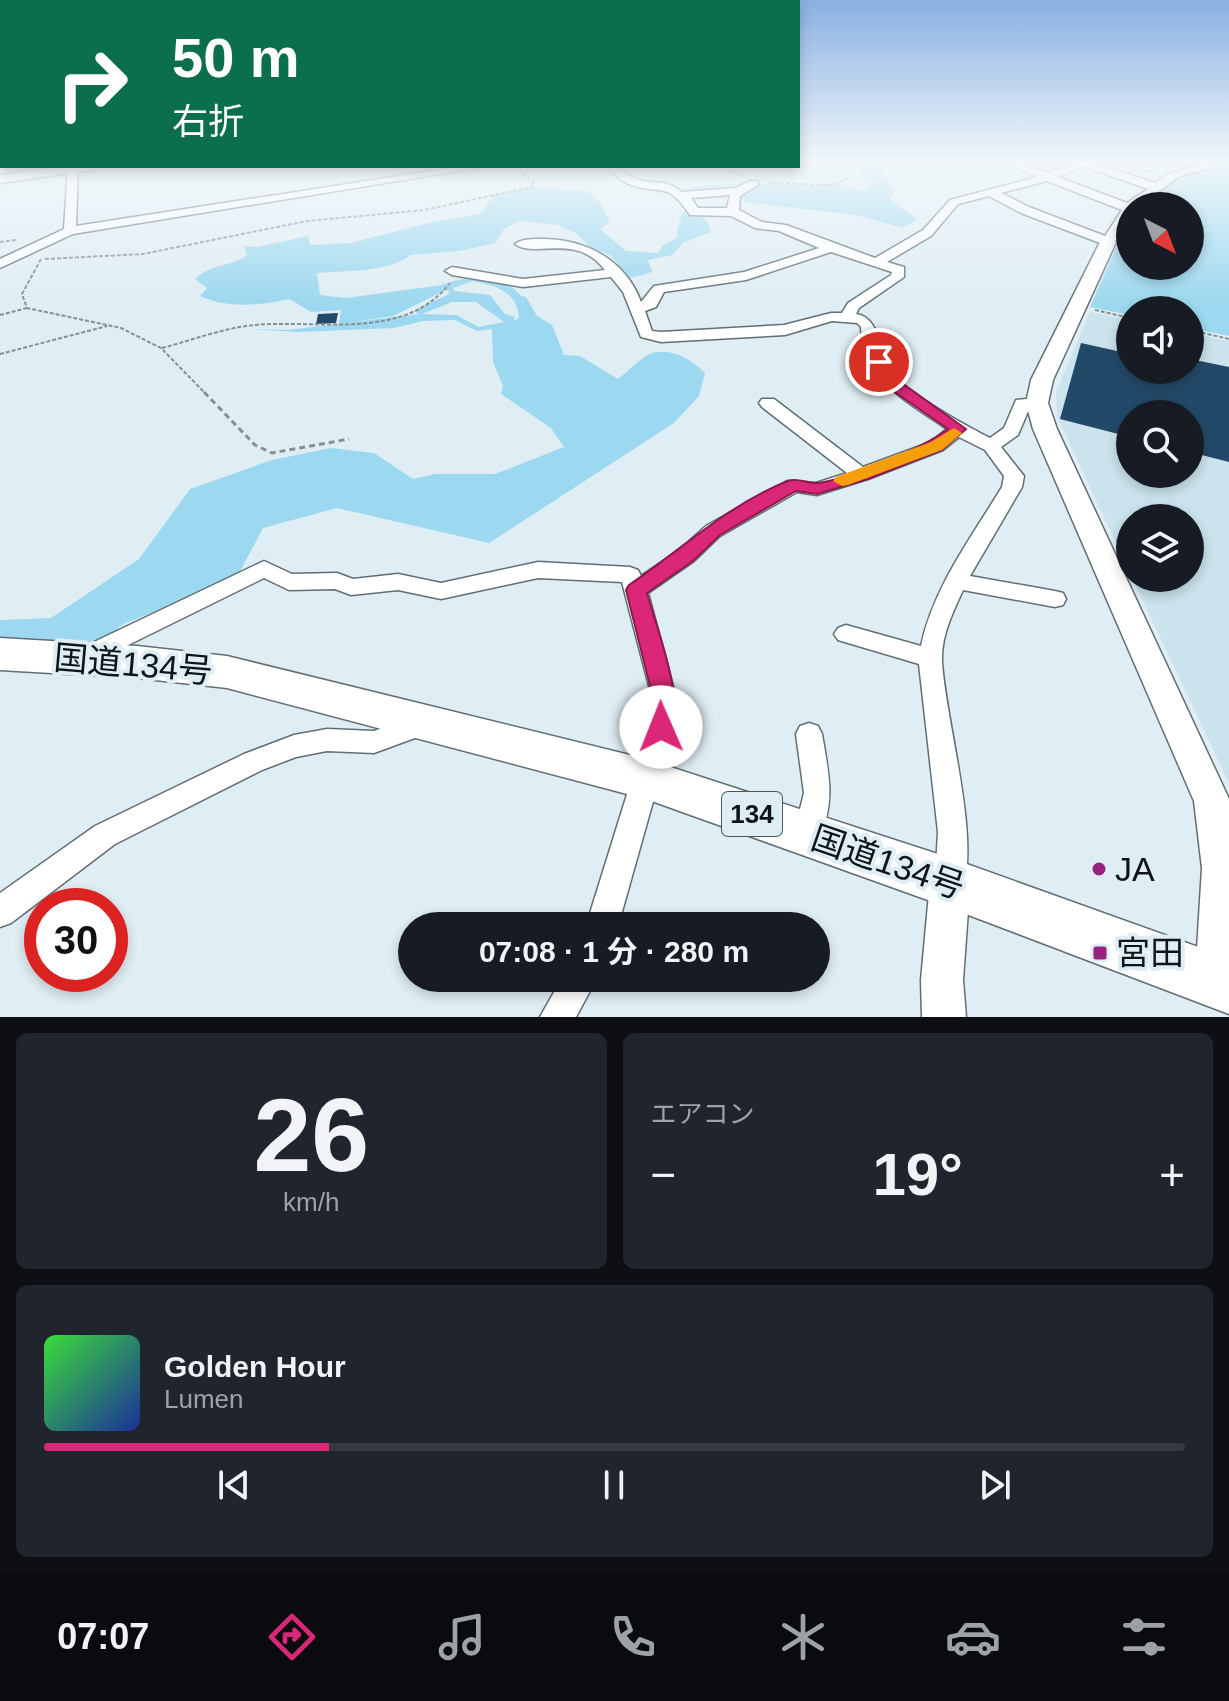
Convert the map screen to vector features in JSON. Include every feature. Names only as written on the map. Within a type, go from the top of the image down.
[{"type":"highway","name":"国道134号","points":[[0,654],[91,658],[227,672],[646,779],[950,883],[1223,983]]},
{"type":"highway","name":"国道134号","points":[[0,675],[147,674],[264,682]]},
{"type":"street","points":[[70,231],[71,209]]},
{"type":"street","points":[[5,262],[70,231],[207,209]]},
{"type":"street","points":[[692,209],[733,212],[744,220],[782,228],[899,270],[897,277],[853,306],[848,316]]},
{"type":"street","points":[[878,262],[927,233],[948,209]]},
{"type":"street","points":[[1024,209],[1108,242]]},
{"type":"street","points":[[1116,229],[1042,380],[1037,403],[1045,429],[1212,801],[1220,857],[1223,983]]},
{"type":"street","points":[[521,244],[561,243],[608,262],[630,291],[646,334],[661,337],[785,330],[831,317],[861,319],[868,326],[869,342],[889,381],[958,429],[991,446],[1014,476],[1012,487],[956,581],[938,618],[930,658],[952,832],[952,1014]]},
{"type":"street","points":[[635,309],[651,304],[659,289],[746,276],[831,248]]},
{"type":"street","points":[[452,271],[523,283],[614,273]]},
{"type":"street","points":[[768,403],[861,475]]},
{"type":"street","points":[[991,446],[1012,431],[1022,404],[1037,403]]},
{"type":"street","points":[[636,590],[686,556],[713,531],[794,485],[817,489],[861,475],[937,446],[958,429]]},
{"type":"street","points":[[91,658],[102,648],[264,569],[289,582],[337,581],[351,587],[398,582],[441,591],[538,570],[630,575],[661,686],[661,727],[606,912]]},
{"type":"street","points":[[956,581],[1055,599]]},
{"type":"street","points":[[846,634],[930,658]]},
{"type":"street","points":[[0,912],[105,835],[253,762],[294,746],[327,740],[374,742],[426,722]]},
{"type":"street","points":[[808,833],[818,793],[809,734]]},
{"type":"street","points":[[557,1017],[572,992]]},
{"type":"path","points":[[5,262],[143,254],[307,221],[427,209]]},
{"type":"path","points":[[27,308],[22,294],[42,259]]},
{"type":"path","points":[[161,348],[246,326],[335,326],[401,317],[437,300],[454,281],[489,275]]},
{"type":"path","points":[[0,315],[27,308],[110,325],[161,348],[255,445],[272,453],[349,439]]},
{"type":"path","points":[[1091,309],[1116,315]]},
{"type":"path","points":[[0,354],[110,325]]},
{"type":"path","points":[[1204,333],[1229,339]]},
{"type":"shaded area","points":[[484,209],[603,209],[610,222],[600,229],[626,251],[658,253],[663,245],[677,238],[678,226],[682,222],[679,218],[686,209],[695,209],[707,221],[711,232],[684,242],[672,255],[648,260],[652,272],[631,278],[610,255],[591,248],[576,233],[557,225],[519,221],[504,229],[495,243],[459,251],[410,255],[402,261],[379,268],[317,273],[320,295],[346,298],[442,285],[463,279],[495,279],[526,297],[537,316],[552,325],[564,355],[580,356],[618,379],[650,354],[673,353],[694,363],[705,373],[699,396],[674,423],[489,543],[337,508],[263,528],[236,579],[121,625],[106,642],[0,641],[0,620],[51,618],[139,559],[190,489],[272,460],[331,448],[374,453],[413,479],[435,474],[495,474],[564,447],[551,428],[501,394],[503,386],[493,362],[492,329],[477,331],[455,320],[423,321],[394,328],[297,332],[252,329],[288,330],[339,324],[341,310],[311,312],[290,299],[233,304],[200,296],[207,288],[195,279],[247,255],[244,246],[256,247],[308,236],[310,245],[351,243],[428,223],[481,214]],"holes":[[[473,281],[496,288],[514,301],[519,318],[513,321],[515,317],[505,314],[490,295],[455,291],[453,288]],[[446,290],[450,292],[447,295],[414,311],[419,314],[348,323],[393,316]],[[452,302],[476,302],[504,322],[479,327],[456,315],[422,314]]]},
{"type":"shaded area","points":[[809,209],[904,209],[917,219],[903,228],[857,215]]},
{"type":"shaded area","points":[[1204,209],[1229,209],[1229,336],[1204,331],[1204,296],[1116,296],[1116,312],[1090,307],[1116,248],[1116,280],[1204,280]]},
{"type":"shaded area","points":[[1090,312],[1116,317],[1116,384],[1204,384],[1204,336],[1229,341],[1229,783],[1139,592],[1204,592],[1204,504],[1116,504],[1116,543],[1057,416],[1056,393]]},
{"type":"building","points":[[338,313],[336,323],[316,324],[318,314]]},
{"type":"building","points":[[1081,343],[1116,351],[1116,384],[1204,384],[1204,362],[1229,367],[1229,462],[1204,456],[1204,400],[1116,400],[1116,433],[1060,419]]},
{"type":"slow traffic","points":[[842,481],[937,446],[954,433]]},
{"type":"place","name":"JA","points":[[1099,869]]},
{"type":"place","name":"宮田","points":[[1100,953]]},
{"type":"route","points":[[661,727],[661,686],[636,590],[686,556],[713,531],[794,485],[817,489],[861,475],[937,446],[958,429],[889,381],[879,362]]}]
